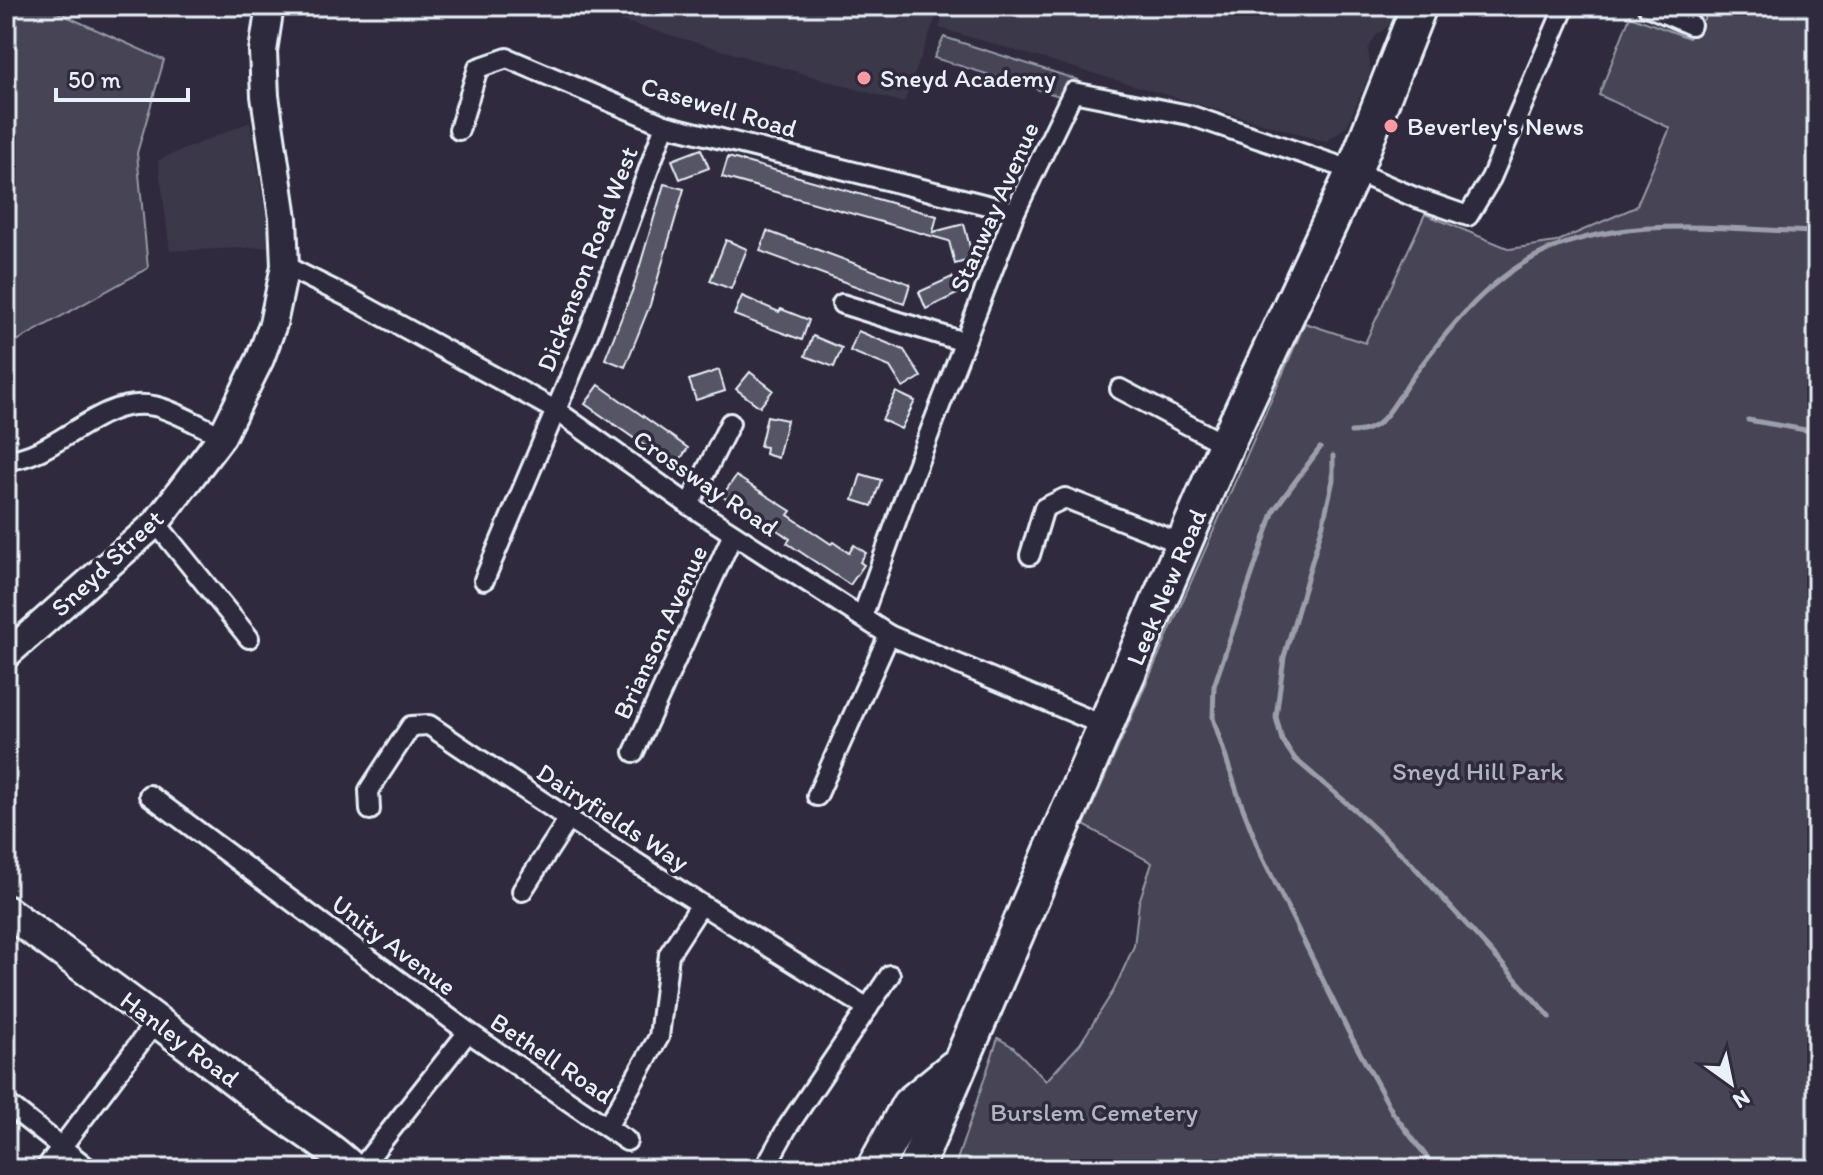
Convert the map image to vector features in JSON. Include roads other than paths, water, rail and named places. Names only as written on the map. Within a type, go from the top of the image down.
[{"type":"highway","name":"Leek New Road","points":[[915,1169],[1226,445],[1354,171],[1419,6]]},
{"type":"highway","points":[[874,1169],[909,1105],[958,1065]]},
{"type":"main road","name":"Hanley Road","points":[[6,911],[157,1020],[344,1165]]},
{"type":"street","name":"Sneyd Street","points":[[6,655],[156,523],[222,436],[260,359],[273,324],[285,266],[283,218],[265,96],[263,51],[270,6]]},
{"type":"street","points":[[1354,171],[1468,216],[1491,178],[1565,6]]},
{"type":"street","points":[[1647,6],[1691,25]]},
{"type":"street","name":"Casewell Road","points":[[459,130],[478,68],[507,58],[665,125],[1015,212]]},
{"type":"street","name":"Stanway Avenue","points":[[862,617],[1015,212],[1073,92],[1189,115],[1354,171]]},
{"type":"street","name":"Dickenson Road West","points":[[484,580],[557,411],[665,125]]},
{"type":"street","name":"Crossway Road","points":[[285,266],[557,411],[689,505],[889,635],[1105,726]]},
{"type":"street","points":[[842,304],[964,342]]},
{"type":"street","points":[[1120,389],[1226,445]]},
{"type":"street","points":[[6,460],[33,456],[98,417],[129,405],[155,406],[222,436]]},
{"type":"street","points":[[689,505],[730,423]]},
{"type":"street","points":[[1030,555],[1044,508],[1065,498],[1185,545]]},
{"type":"street","points":[[156,523],[249,638]]},
{"type":"street","name":"Brianson Avenue","points":[[634,752],[733,534]]},
{"type":"street","points":[[817,796],[889,635]]},
{"type":"street","name":"Dairyfields Way","points":[[370,810],[369,790],[411,726],[429,725],[700,906],[868,1008]]},
{"type":"street","name":"Unity Avenue","points":[[149,795],[468,1032]]},
{"type":"street","points":[[522,891],[568,820]]},
{"type":"street","name":"Bethell Road","points":[[607,1127],[659,1037],[669,954],[700,906]]},
{"type":"street","points":[[764,1169],[787,1128],[890,975]]},
{"type":"street","points":[[45,1169],[157,1020]]},
{"type":"street","points":[[344,1165],[468,1032]]},
{"type":"street","name":"Bethell Road","points":[[468,1032],[627,1141]]},
{"type":"street","points":[[6,1103],[89,1169]]},
{"type":"waterway","points":[[1351,432],[1368,429],[1380,422],[1467,310],[1499,280],[1536,256],[1568,243],[1637,229],[1710,227],[1817,232]]},
{"type":"waterway","points":[[1748,420],[1817,432]]},
{"type":"waterway","points":[[1320,448],[1274,510],[1214,686],[1213,718],[1260,852],[1348,1031],[1393,1113],[1436,1169]]},
{"type":"waterway","points":[[1333,456],[1333,480],[1323,524],[1284,657],[1276,717],[1282,740],[1295,759],[1410,862],[1550,1017]]},
{"type":"place","name":"Sneyd Academy","points":[[864,78]]},
{"type":"place","name":"Beverley's News","points":[[1391,126]]},
{"type":"park label","name":"Sneyd Hill Park","points":[[1478,771]]},
{"type":"park label","name":"Burslem Cemetery","points":[[1094,1112]]}]
